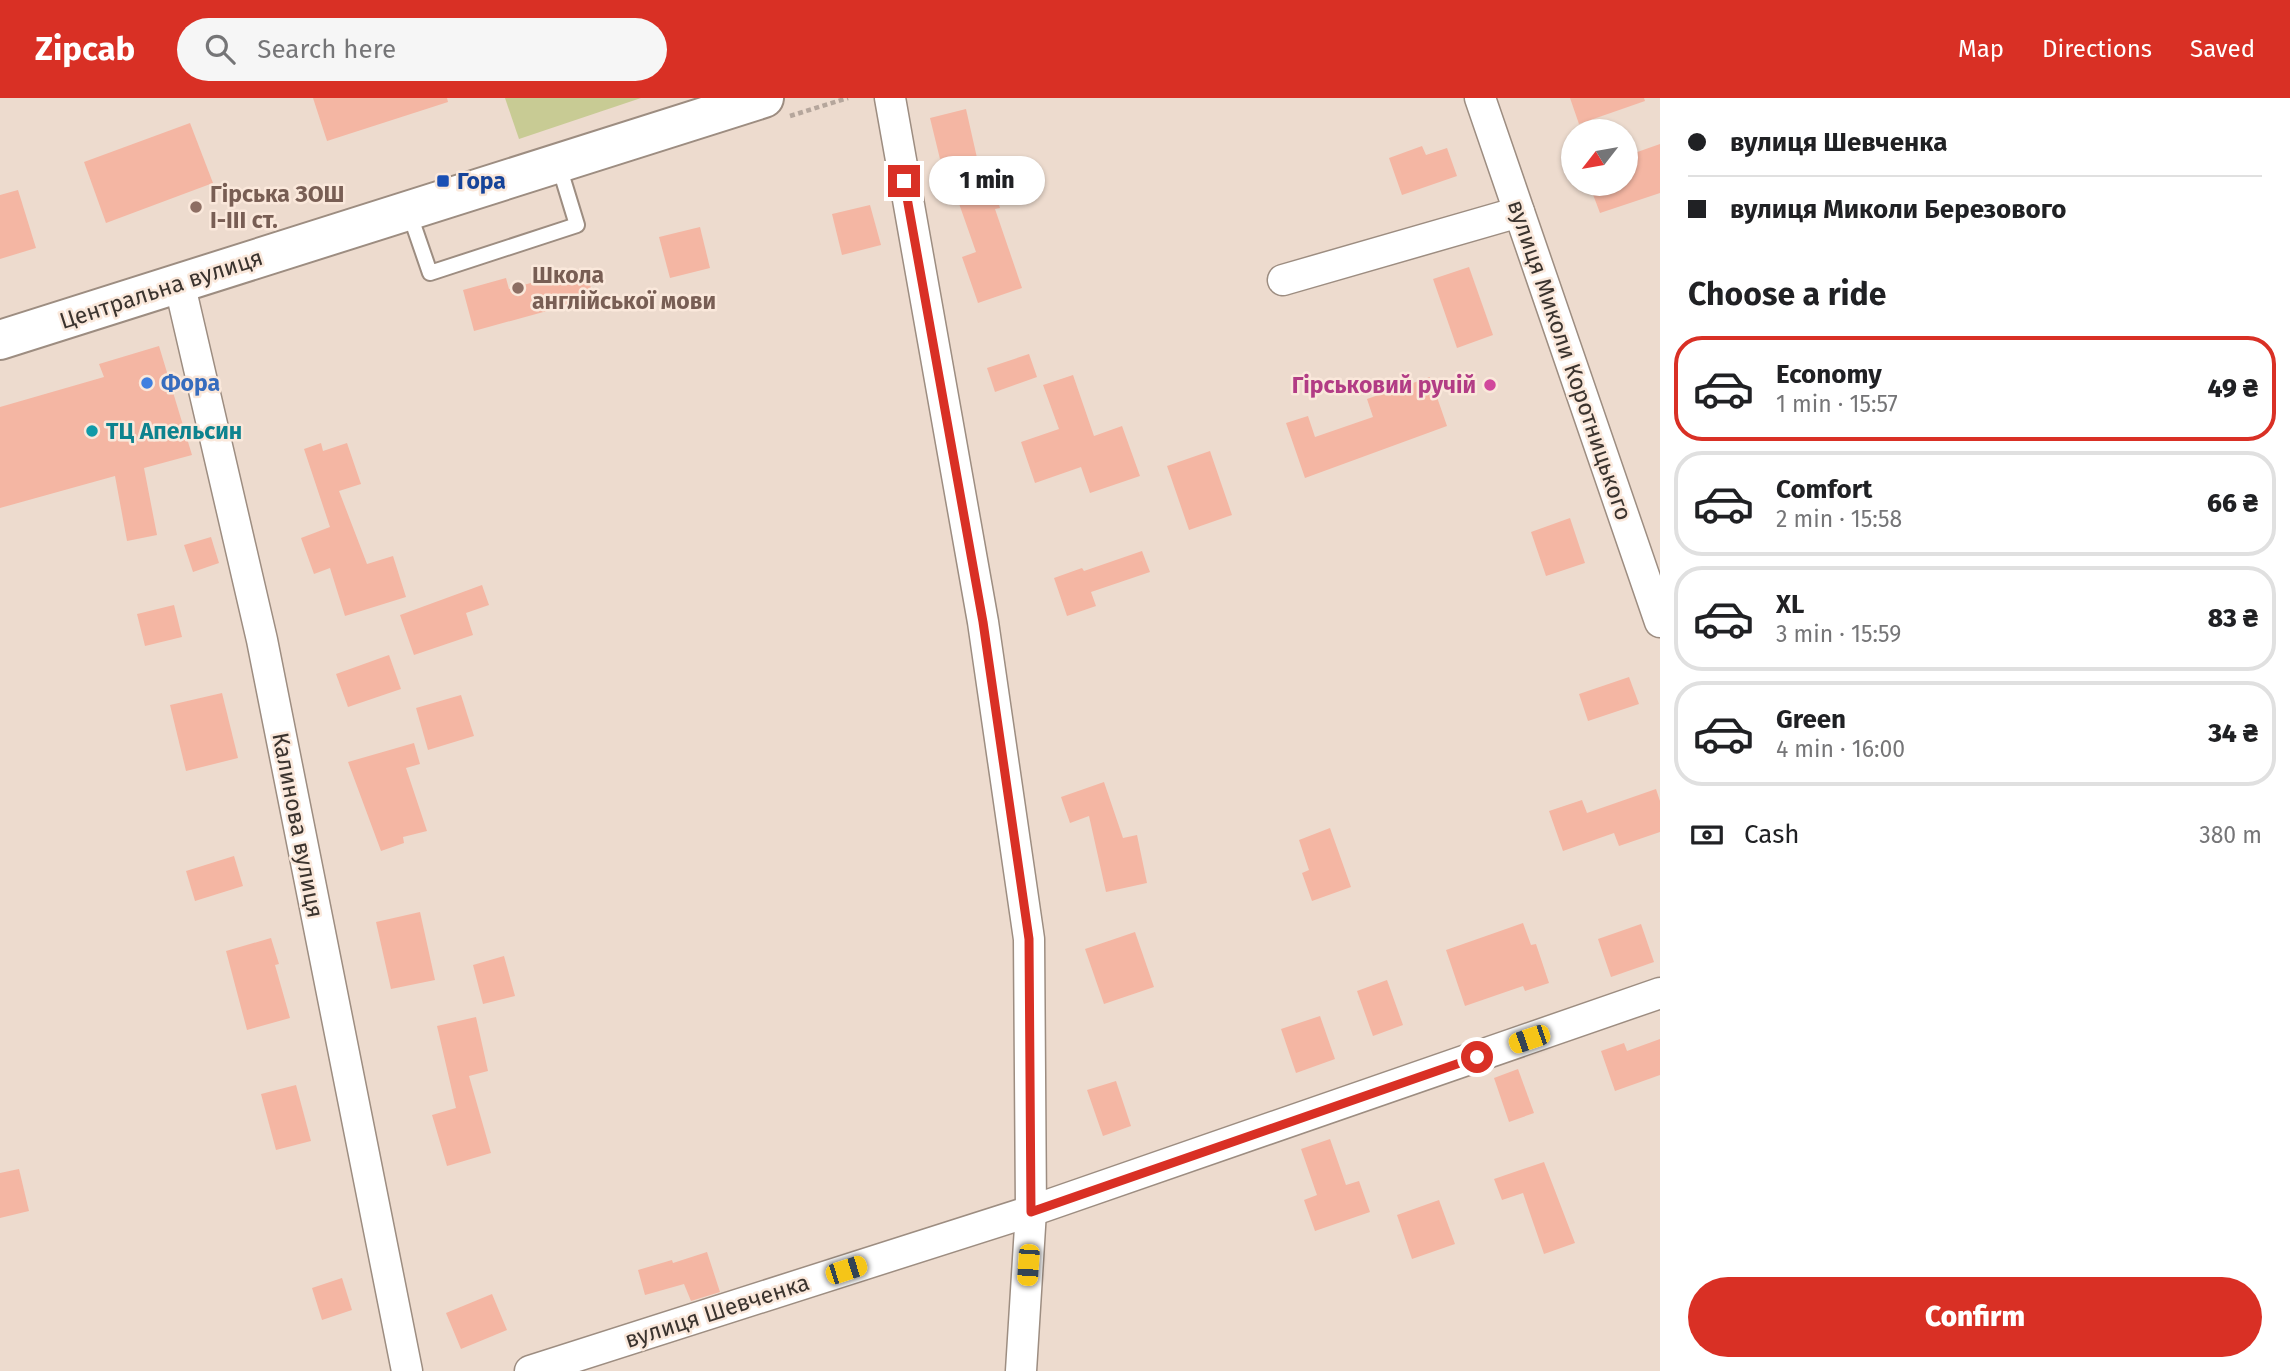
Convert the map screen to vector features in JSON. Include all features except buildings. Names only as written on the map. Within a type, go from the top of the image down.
[{"type":"main road","name":"Центральна вулиця","points":[[0,340],[764,98]]},
{"type":"street","points":[[890,98],[983,622],[1029,939],[1031,1212],[1021,1371]]},
{"type":"street","name":"вулиця Миколи Коротницького","points":[[1480,98],[1660,622]]},
{"type":"street","points":[[1283,280],[1519,212]]},
{"type":"street","name":"Калинова вулиця","points":[[179,282],[262,640],[407,1371]]},
{"type":"street","name":"вулиця Шевченка","points":[[530,1371],[1031,1212],[1660,993]]},
{"type":"lane","points":[[408,211],[430,272],[442,269],[577,225],[558,163]]},
{"type":"green space","points":[[505,98],[641,98],[519,139]]},
{"type":"place","name":"Гора","points":[[443,181]]},
{"type":"place","name":"Гірська ЗОШ І-ІІІ ст.","points":[[196,207]]},
{"type":"place","name":"Школа англійської мови","points":[[518,288]]},
{"type":"place","name":"Фора","points":[[147,383]]},
{"type":"place","name":"Гірськовий ручій","points":[[1490,385]]},
{"type":"place","name":"ТЦ Апельсин","points":[[92,431]]},
{"type":"route","points":[[904,181],[983,622],[1029,939],[1031,1212],[1477,1057]]}]
